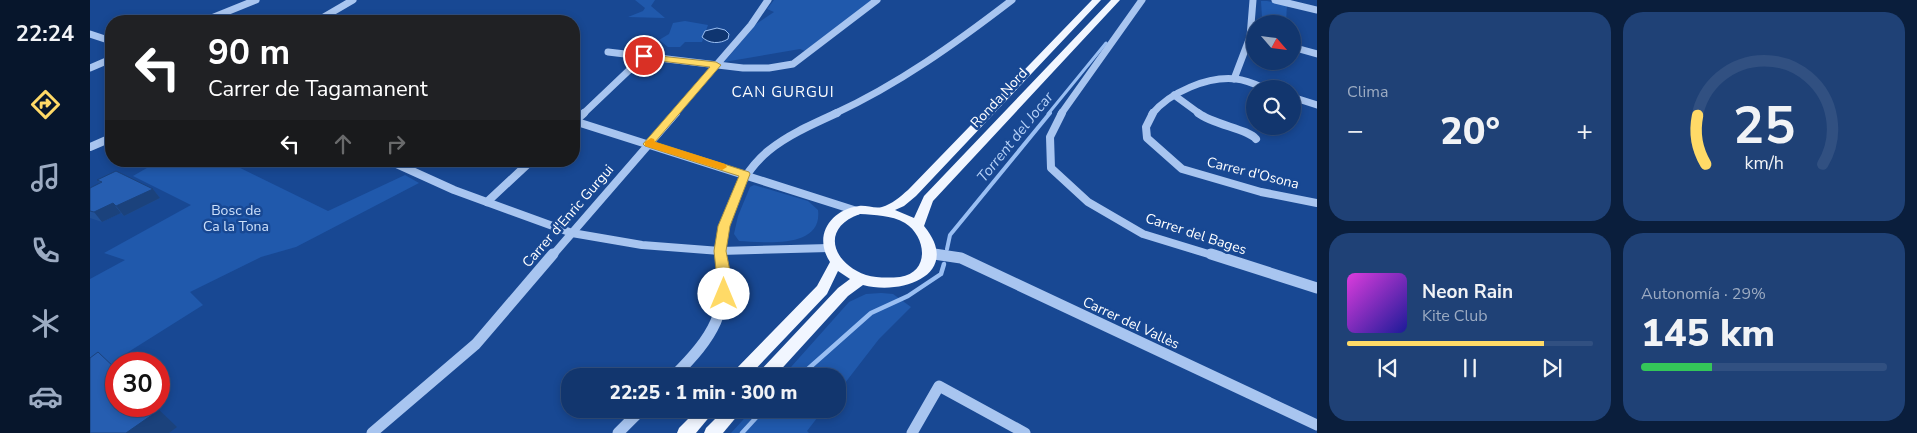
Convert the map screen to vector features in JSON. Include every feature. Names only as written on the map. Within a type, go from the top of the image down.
[{"type":"main road","name":"Ronda Nord","points":[[883,211],[900,203],[912,193],[1097,0]]},
{"type":"main road","name":"Ronda Nord","points":[[917,227],[928,200],[1116,0]]},
{"type":"main road","points":[[857,210],[883,211],[898,215],[917,227],[929,242],[931,254],[926,268],[918,276],[906,281],[881,284],[861,279],[849,273],[836,262],[829,248],[827,237],[829,230],[837,220],[857,210]]},
{"type":"main road","points":[[747,368],[822,290],[836,262]]},
{"type":"main road","points":[[772,368],[843,292],[861,279]]},
{"type":"main road","points":[[684,433],[699,418]]},
{"type":"main road","points":[[712,433],[726,418]]},
{"type":"street","points":[[219,15],[256,0]]},
{"type":"street","points":[[327,15],[352,0]]},
{"type":"street","name":"Carrer d'Enric Gurgui","points":[[372,433],[476,344],[757,18],[768,0]]},
{"type":"street","points":[[608,52],[716,65],[761,69],[779,68],[793,64],[877,0]]},
{"type":"street","points":[[682,368],[702,347],[717,321],[724,294],[724,271],[720,251],[724,226],[745,174],[763,155],[785,139],[866,98],[925,63],[1012,0]]},
{"type":"street","name":"Carrer del Bages","points":[[1142,0],[1061,114],[1050,137],[1051,168],[1088,202],[1143,234],[1317,288]]},
{"type":"street","points":[[1253,0],[1253,15]]},
{"type":"street","points":[[1275,0],[1317,10]]},
{"type":"street","points":[[90,34],[105,39]]},
{"type":"street","points":[[1301,50],[1317,54]]},
{"type":"street","points":[[1234,79],[1246,53]]},
{"type":"street","points":[[580,115],[644,56]]},
{"type":"street","points":[[90,68],[105,62]]},
{"type":"street","points":[[1182,169],[1147,138],[1146,125],[1156,109],[1174,95],[1212,80],[1234,79],[1246,83]]},
{"type":"street","points":[[1174,95],[1184,99],[1192,108],[1207,119],[1252,134],[1256,139]]},
{"type":"street","points":[[1301,100],[1317,105]]},
{"type":"street","points":[[580,123],[857,210]]},
{"type":"street","points":[[90,148],[105,141]]},
{"type":"street","points":[[404,167],[487,202],[572,233],[642,245],[720,251],[829,248]]},
{"type":"street","points":[[487,202],[525,167]]},
{"type":"street","name":"Carrer d'Osona","points":[[1182,169],[1261,192],[1317,203]]},
{"type":"street","name":"Carrer del Vallès","points":[[931,254],[961,258],[1317,425]]},
{"type":"street","points":[[912,433],[939,386],[1025,433]]},
{"type":"street","points":[[618,433],[633,418]]},
{"type":"green space","points":[[635,0],[655,0],[651,6],[665,18],[628,17],[643,11],[645,8]]},
{"type":"green space","points":[[774,0],[873,0],[805,51],[800,49],[724,62],[756,24],[774,12],[767,9]]},
{"type":"green space","points":[[1261,1],[1287,5],[1286,15],[1262,15]]},
{"type":"green space","points":[[685,21],[708,25],[702,42],[685,42],[680,47],[668,47],[659,40],[669,34],[673,23]]},
{"type":"green space","name":"Bosc de Ca la Tona","points":[[149,167],[238,167],[328,211],[405,175],[419,183],[296,247],[261,257],[190,292],[203,305],[128,352],[105,352],[105,375],[90,386],[90,279],[125,260],[104,253],[191,205],[133,176]]},
{"type":"green space","points":[[754,185],[808,201],[818,210],[817,223],[811,232],[802,238],[789,241],[739,241],[734,234],[738,216],[750,187]]},
{"type":"green space","points":[[866,294],[893,294],[911,307],[879,339],[846,382],[846,368],[790,368],[849,302]]},
{"type":"green space","points":[[745,418],[817,418],[807,431],[809,433],[731,433]]},
{"type":"shaded area","points":[[717,28],[725,30],[729,34],[728,39],[715,43],[702,37],[705,31]]},
{"type":"building","points":[[116,171],[153,189],[116,206],[113,203],[94,212],[90,211],[90,188],[102,182],[97,180]]},
{"type":"building","points":[[98,352],[105,359],[105,417],[149,417],[126,433],[90,433],[90,358]]},
{"type":"waterway","name":"Torrent del Jocar","points":[[1048,114],[1106,43]]},
{"type":"waterway","name":"Torrent del Jocar","points":[[947,249],[950,235],[1050,113]]},
{"type":"waterway","name":"Torrent del Jocar","points":[[809,368],[871,313],[908,296],[941,274],[944,264]]},
{"type":"waterway","name":"Torrent del Jocar","points":[[742,433],[756,418]]},
{"type":"slow traffic","points":[[651,141],[648,144],[722,167]]},
{"type":"district","name":"CAN GURGUI","points":[[783,92]]},
{"type":"route","points":[[644,56],[716,65],[648,144],[745,174],[724,226],[720,251],[724,271],[724,294]]}]
